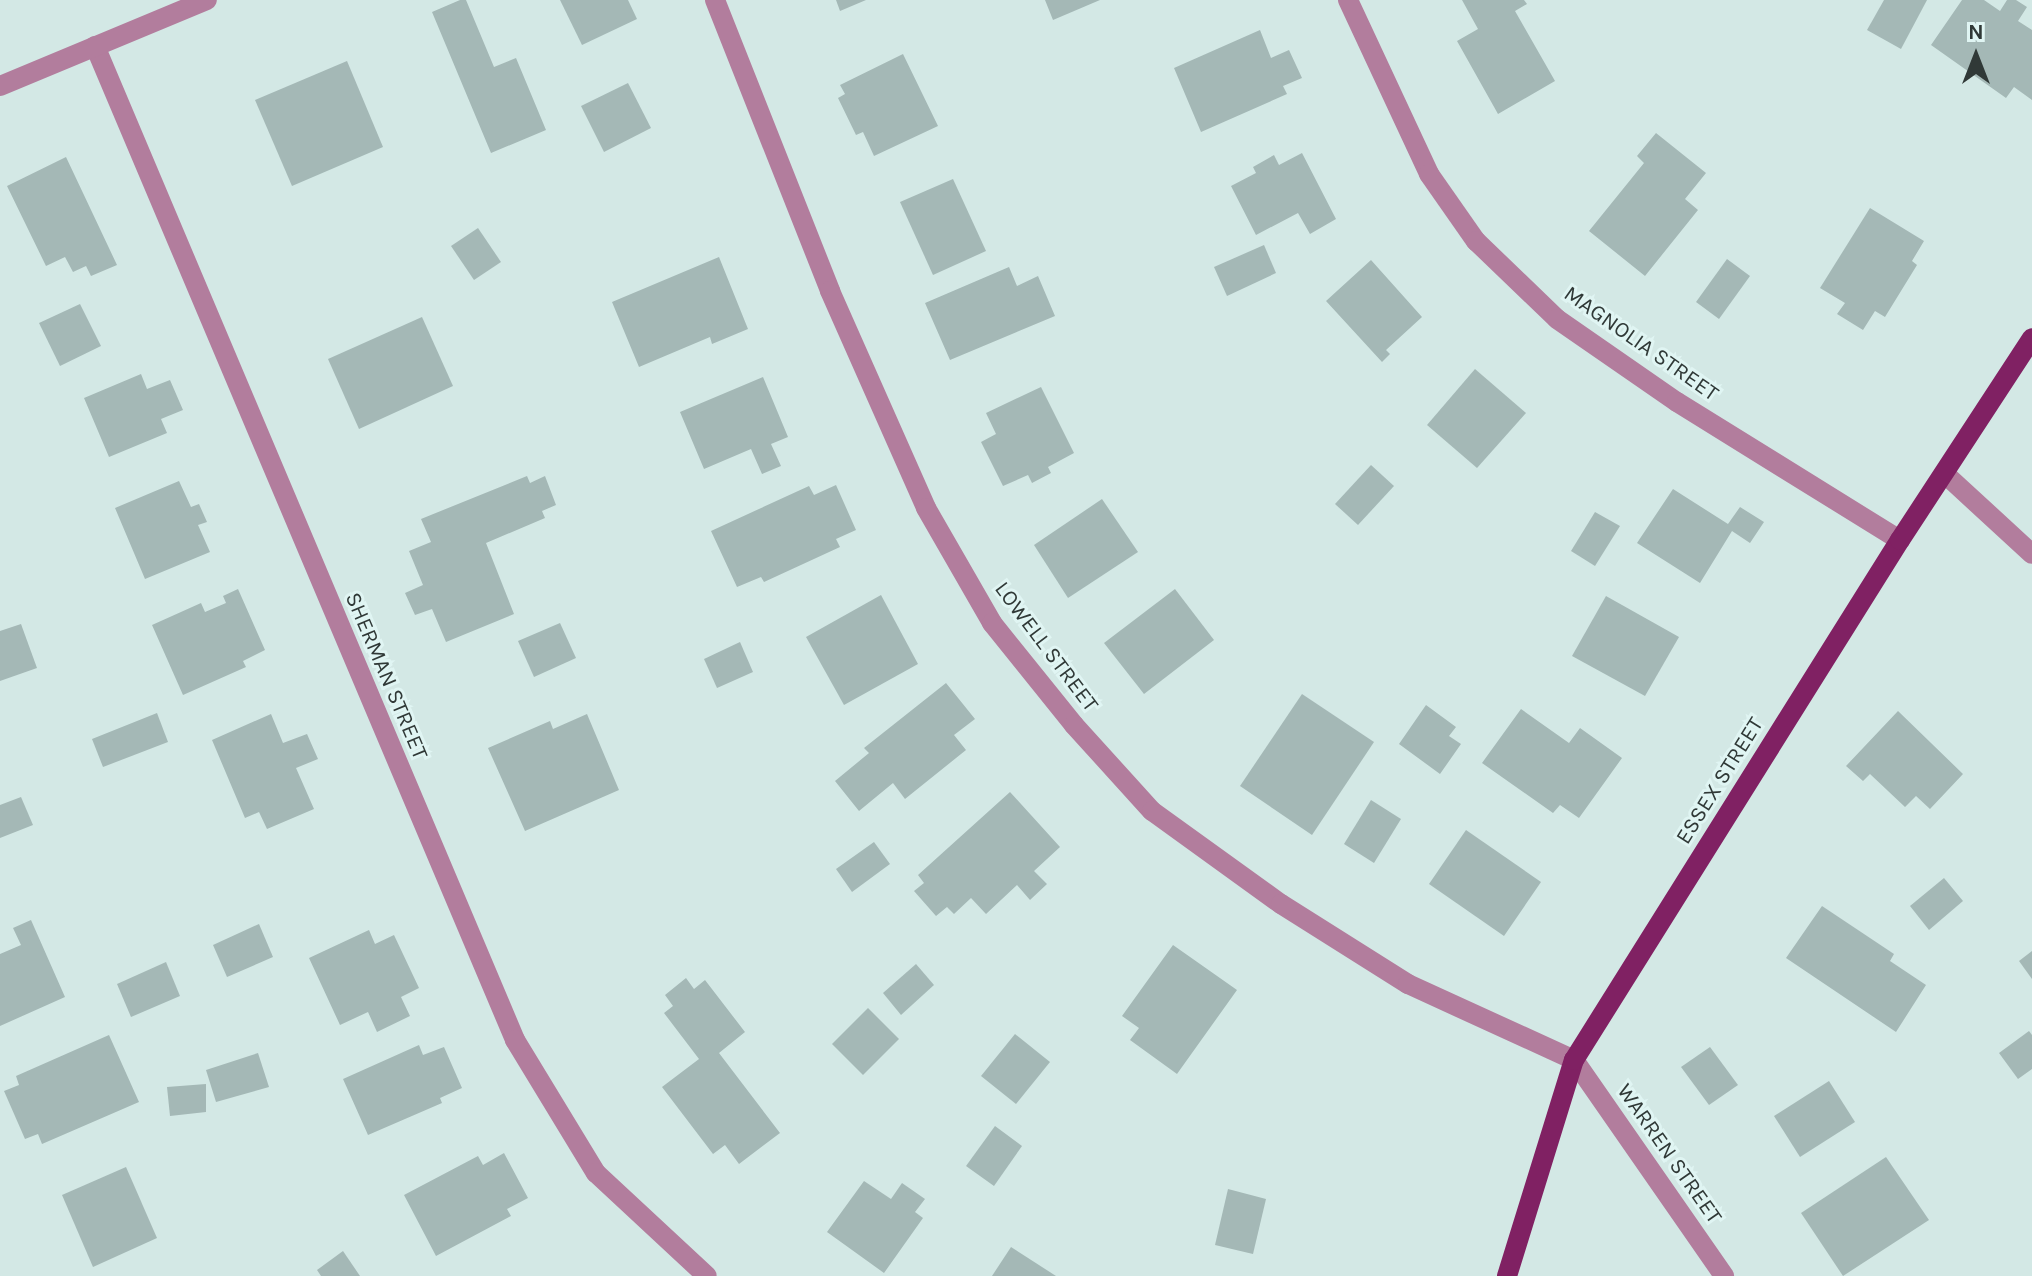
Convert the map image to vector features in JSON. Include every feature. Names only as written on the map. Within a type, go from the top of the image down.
[{"type":"main road","name":"ESSEX STREET","points":[[1507,1276],[1574,1060],[1900,540],[2032,338]]},
{"type":"street","points":[[0,86],[207,0]]},
{"type":"street","name":"LOWELL STREET","points":[[715,0],[830,291],[926,508],[992,623],[1074,725],[1152,811],[1281,904],[1408,984],[1574,1060]]},
{"type":"street","name":"MAGNOLIA STREET","points":[[1348,0],[1429,174],[1486,251],[1569,327],[1677,402],[1900,540]]},
{"type":"street","name":"SHERMAN STREET","points":[[95,46],[515,1040],[596,1173],[707,1276]]},
{"type":"street","points":[[1945,474],[2032,554]]},
{"type":"street","name":"WARREN STREET","points":[[1574,1060],[1724,1276]]},
{"type":"building","points":[[466,0],[494,67],[516,58],[546,130],[491,153],[432,12]]},
{"type":"building","points":[[560,0],[628,0],[637,19],[582,45]]},
{"type":"building","points":[[836,0],[866,0],[840,11]]},
{"type":"building","points":[[1045,0],[1100,0],[1053,20]]},
{"type":"building","points":[[1462,0],[1524,0],[1527,4],[1515,11],[1555,81],[1498,114],[1457,41],[1478,29]]},
{"type":"building","points":[[1884,0],[1927,0],[1901,49],[1867,30]]},
{"type":"building","points":[[1962,0],[1984,0],[2000,11],[2007,0],[2016,0],[2027,7],[2018,21],[2032,30],[2032,100],[2014,87],[2006,98],[1931,45]]},
{"type":"building","points":[[1260,30],[1271,58],[1289,50],[1302,78],[1283,86],[1287,94],[1201,132],[1174,68]]},
{"type":"building","points":[[903,54],[938,126],[874,156],[863,132],[856,135],[838,98],[845,94],[840,85]]},
{"type":"building","points":[[347,61],[383,147],[292,186],[255,100]]},
{"type":"building","points":[[628,83],[651,128],[604,152],[581,106]]},
{"type":"building","points":[[1656,133],[1706,173],[1685,199],[1698,210],[1645,276],[1589,231],[1644,163],[1637,156]]},
{"type":"building","points":[[1302,153],[1336,219],[1310,234],[1298,213],[1256,235],[1231,186],[1256,173],[1253,167],[1274,155],[1279,165]]},
{"type":"building","points":[[66,157],[117,265],[91,276],[86,266],[73,272],[65,257],[46,266],[7,186]]},
{"type":"building","points":[[953,179],[986,251],[933,275],[900,202]]},
{"type":"building","points":[[1870,208],[1924,241],[1912,261],[1917,265],[1885,317],[1875,311],[1863,330],[1837,314],[1845,303],[1820,288]]},
{"type":"building","points":[[478,228],[501,262],[474,280],[451,246]]},
{"type":"building","points":[[1264,245],[1276,273],[1227,296],[1214,267]]},
{"type":"building","points":[[719,257],[748,329],[712,344],[710,337],[639,367],[612,302]]},
{"type":"building","points":[[1727,259],[1750,276],[1719,319],[1696,302]]},
{"type":"building","points":[[1371,260],[1422,317],[1386,350],[1390,354],[1382,362],[1326,301]]},
{"type":"building","points":[[1009,267],[1017,286],[1038,276],[1055,316],[950,360],[925,303]]},
{"type":"building","points":[[80,304],[101,346],[60,366],[39,323]]},
{"type":"building","points":[[422,317],[453,386],[359,429],[328,359]]},
{"type":"building","points":[[1475,369],[1526,413],[1477,468],[1427,425]]},
{"type":"building","points":[[141,374],[147,389],[170,380],[183,410],[161,419],[167,433],[109,457],[84,398]]},
{"type":"building","points":[[763,377],[788,437],[771,444],[781,466],[762,474],[751,449],[704,469],[680,412]]},
{"type":"building","points":[[1041,387],[1074,453],[1048,467],[1051,473],[1032,483],[1028,475],[1003,486],[981,442],[996,434],[986,413]]},
{"type":"building","points":[[1371,465],[1394,486],[1358,525],[1335,504]]},
{"type":"building","points":[[527,476],[530,483],[545,476],[556,505],[542,511],[545,518],[486,543],[514,614],[446,642],[432,609],[415,615],[405,593],[423,585],[409,551],[431,542],[421,519]]},
{"type":"building","points":[[179,481],[191,507],[199,504],[207,522],[198,525],[210,552],[145,579],[115,508]]},
{"type":"building","points":[[836,485],[856,530],[836,539],[840,547],[764,582],[761,577],[737,587],[711,531],[809,486],[814,495]]},
{"type":"building","points":[[1673,489],[1728,524],[1740,507],[1764,522],[1750,543],[1732,531],[1700,583],[1637,543]]},
{"type":"building","points":[[1102,499],[1138,552],[1068,598],[1034,545]]},
{"type":"building","points":[[1595,512],[1620,526],[1595,566],[1571,551]]},
{"type":"building","points":[[238,589],[265,650],[243,661],[246,667],[183,695],[152,625],[201,603],[205,612],[226,603],[223,596]]},
{"type":"building","points":[[1175,589],[1214,640],[1144,694],[1104,643]]},
{"type":"building","points":[[881,595],[918,664],[844,705],[806,637]]},
{"type":"building","points":[[1606,596],[1679,637],[1645,696],[1572,656]]},
{"type":"building","points":[[560,623],[576,658],[534,677],[518,641]]},
{"type":"building","points":[[21,624],[37,668],[0,681],[0,631]]},
{"type":"building","points":[[740,642],[753,672],[717,688],[704,659]]},
{"type":"building","points":[[946,683],[975,719],[954,735],[966,750],[905,799],[893,783],[859,811],[835,781],[869,753],[864,748]]},
{"type":"building","points":[[1302,694],[1374,742],[1312,835],[1240,786]]},
{"type":"building","points":[[1426,705],[1456,727],[1449,736],[1461,744],[1440,774],[1399,744]]},
{"type":"building","points":[[1521,709],[1569,743],[1580,728],[1622,758],[1579,818],[1560,805],[1553,813],[1482,763]]},
{"type":"building","points":[[1898,711],[1963,774],[1930,809],[1916,796],[1905,807],[1870,774],[1863,781],[1846,766]]},
{"type":"building","points":[[157,713],[168,742],[103,767],[92,739]]},
{"type":"building","points":[[271,714],[283,743],[307,734],[318,759],[296,768],[314,809],[267,829],[259,812],[245,818],[212,740]]},
{"type":"building","points":[[587,714],[619,790],[525,831],[488,748],[550,721],[553,729]]},
{"type":"building","points":[[1010,792],[1060,847],[1034,871],[1047,884],[1030,900],[1017,885],[986,914],[971,898],[954,914],[947,907],[936,916],[914,891],[924,883],[918,875]]},
{"type":"building","points":[[21,797],[33,825],[0,838],[0,805]]},
{"type":"building","points":[[1371,800],[1401,819],[1374,863],[1344,844]]},
{"type":"building","points":[[1466,830],[1541,882],[1504,936],[1429,884]]},
{"type":"building","points":[[874,842],[890,864],[852,892],[836,869]]},
{"type":"building","points":[[1944,878],[1963,901],[1929,930],[1910,906]]},
{"type":"building","points":[[1822,906],[1894,954],[1890,961],[1926,985],[1896,1032],[1786,958]]},
{"type":"building","points":[[31,920],[65,997],[0,1026],[0,954],[21,945],[13,928]]},
{"type":"building","points":[[259,924],[273,957],[227,977],[213,945]]},
{"type":"building","points":[[369,930],[375,944],[394,935],[419,988],[401,997],[410,1016],[377,1032],[368,1012],[340,1025],[309,958]]},
{"type":"building","points":[[1173,945],[1237,990],[1177,1074],[1130,1040],[1139,1028],[1122,1016]]},
{"type":"building","points":[[2032,951],[2032,979],[2019,961]]},
{"type":"building","points":[[166,962],[180,996],[131,1017],[117,984]]},
{"type":"building","points":[[916,964],[934,985],[901,1015],[883,993]]},
{"type":"building","points":[[686,978],[694,989],[705,980],[745,1032],[719,1053],[780,1133],[739,1164],[725,1145],[713,1154],[662,1087],[699,1059],[664,1013],[673,1006],[665,995]]},
{"type":"building","points":[[868,1008],[899,1039],[863,1075],[832,1044]]},
{"type":"building","points":[[2029,1031],[2032,1035],[2032,1069],[2018,1079],[1999,1053]]},
{"type":"building","points":[[1015,1034],[1050,1062],[1016,1104],[981,1076]]},
{"type":"building","points":[[109,1035],[139,1102],[42,1144],[38,1134],[25,1139],[4,1091],[19,1085],[16,1076]]},
{"type":"building","points":[[419,1045],[423,1055],[444,1047],[462,1088],[440,1098],[442,1103],[368,1135],[343,1079]]},
{"type":"building","points":[[1710,1047],[1738,1085],[1709,1105],[1681,1067]]},
{"type":"building","points":[[258,1053],[269,1087],[216,1102],[206,1070]]},
{"type":"building","points":[[1829,1081],[1855,1122],[1800,1157],[1774,1116]]},
{"type":"building","points":[[206,1084],[206,1112],[170,1116],[167,1087]]},
{"type":"building","points":[[995,1126],[1022,1146],[994,1186],[966,1166]]},
{"type":"building","points":[[504,1153],[528,1198],[507,1209],[511,1216],[436,1256],[404,1195],[478,1156],[483,1165]]},
{"type":"building","points":[[1886,1157],[1929,1220],[1843,1276],[1801,1213]]},
{"type":"building","points":[[126,1167],[157,1238],[93,1267],[62,1195]]},
{"type":"building","points":[[864,1181],[891,1199],[902,1183],[925,1199],[915,1212],[923,1218],[884,1273],[827,1232]]},
{"type":"building","points":[[1228,1189],[1266,1199],[1253,1254],[1215,1245]]},
{"type":"building","points":[[1011,1247],[1056,1276],[992,1276]]},
{"type":"building","points":[[343,1251],[360,1276],[321,1276],[317,1270]]}]
